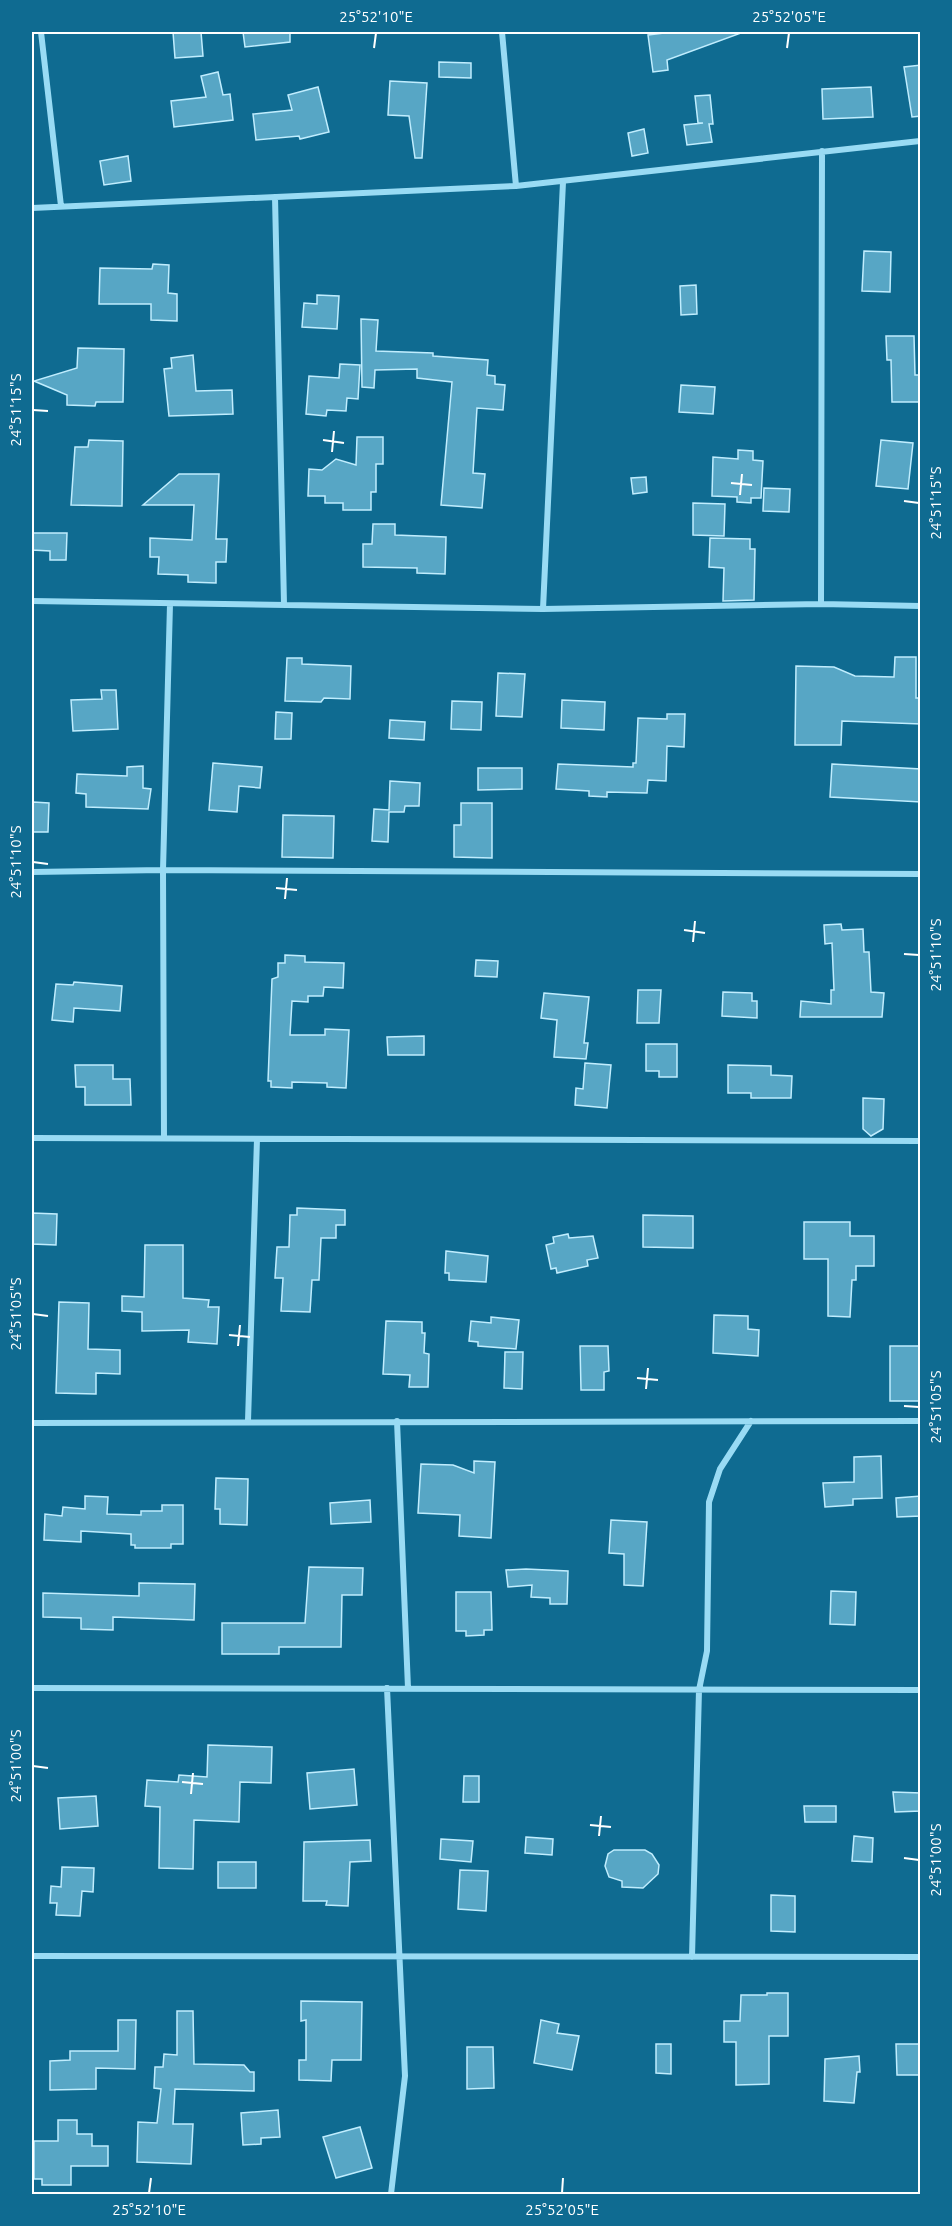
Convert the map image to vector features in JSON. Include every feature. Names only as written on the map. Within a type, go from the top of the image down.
[{"type":"street","points":[[41,32],[61,206]]},
{"type":"street","points":[[502,32],[516,186]]},
{"type":"street","points":[[32,208],[516,186],[921,141]]},
{"type":"street","points":[[821,604],[822,152]]},
{"type":"street","points":[[543,609],[563,182]]},
{"type":"street","points":[[275,197],[284,604]]},
{"type":"street","points":[[32,601],[543,609],[821,604],[921,606]]},
{"type":"street","points":[[164,1138],[164,870],[170,604]]},
{"type":"street","points":[[32,872],[164,870],[921,874]]},
{"type":"street","points":[[32,1138],[921,1141]]},
{"type":"street","points":[[248,1421],[257,1138]]},
{"type":"street","points":[[692,1958],[699,1690],[707,1651],[709,1502],[720,1469],[751,1421]]},
{"type":"street","points":[[32,1423],[921,1421]]},
{"type":"street","points":[[397,1422],[408,1688]]},
{"type":"street","points":[[32,1688],[921,1690]]},
{"type":"street","points":[[387,1688],[405,2076],[390,2194]]},
{"type":"street","points":[[32,1956],[921,1957]]},
{"type":"building","points":[[173,32],[201,32],[203,56],[175,58]]},
{"type":"building","points":[[243,32],[290,32],[290,42],[245,47]]},
{"type":"building","points":[[672,32],[741,33],[667,60],[668,70],[653,72],[648,35]]},
{"type":"building","points":[[439,62],[471,63],[471,78],[439,77]]},
{"type":"building","points":[[921,65],[921,116],[912,117],[904,67]]},
{"type":"building","points":[[218,72],[223,95],[230,94],[233,120],[174,127],[171,101],[206,97],[201,76]]},
{"type":"building","points":[[390,81],[427,83],[422,158],[415,158],[409,116],[388,115]]},
{"type":"building","points":[[318,87],[329,132],[300,139],[299,136],[256,140],[253,114],[292,110],[288,95]]},
{"type":"building","points":[[871,87],[873,117],[823,119],[822,89]]},
{"type":"building","points":[[710,95],[713,124],[709,124],[712,142],[687,145],[684,125],[703,123],[698,123],[695,96]]},
{"type":"building","points":[[644,129],[648,153],[632,156],[628,133]]},
{"type":"building","points":[[128,156],[131,181],[104,185],[100,161]]},
{"type":"building","points":[[864,251],[891,252],[890,292],[862,291]]},
{"type":"building","points":[[153,264],[169,265],[168,293],[177,294],[177,321],[151,320],[151,304],[99,304],[100,268],[152,269]]},
{"type":"building","points":[[696,285],[697,314],[681,315],[680,286]]},
{"type":"building","points":[[317,295],[339,296],[337,329],[302,327],[304,303],[317,304]]},
{"type":"building","points":[[361,319],[378,320],[376,351],[433,353],[433,356],[488,360],[487,375],[495,376],[495,384],[505,385],[503,410],[477,408],[473,473],[485,474],[482,508],[441,505],[452,382],[417,378],[417,369],[375,370],[374,388],[362,387]]},
{"type":"building","points":[[886,336],[914,336],[915,375],[921,375],[921,402],[892,402],[891,360],[887,360]]},
{"type":"building","points":[[78,348],[124,349],[123,402],[96,402],[95,406],[67,405],[67,395],[34,381],[77,368]]},
{"type":"building","points":[[193,355],[196,391],[232,390],[233,414],[169,416],[164,369],[172,368],[171,358]]},
{"type":"building","points":[[340,364],[360,365],[358,399],[347,398],[346,411],[327,410],[326,416],[306,414],[309,376],[339,378]]},
{"type":"building","points":[[681,385],[715,387],[713,414],[679,412]]},
{"type":"building","points":[[357,437],[383,437],[383,464],[376,464],[376,492],[371,492],[371,510],[343,510],[343,503],[325,503],[325,496],[308,496],[309,469],[322,470],[336,459],[356,465]]},
{"type":"building","points":[[89,440],[123,441],[122,506],[71,505],[75,447],[88,447]]},
{"type":"building","points":[[881,440],[913,443],[908,489],[876,486]]},
{"type":"building","points":[[738,450],[753,451],[753,460],[763,461],[761,498],[751,498],[751,503],[737,502],[737,497],[712,496],[713,457],[738,459]]},
{"type":"building","points":[[179,474],[219,474],[216,539],[227,539],[226,562],[216,562],[216,583],[188,582],[188,575],[158,574],[159,557],[150,557],[150,538],[192,540],[194,505],[143,505]]},
{"type":"building","points":[[646,477],[647,492],[633,494],[631,478]]},
{"type":"building","points":[[764,488],[790,489],[789,512],[763,511]]},
{"type":"building","points":[[693,503],[725,504],[724,536],[693,535]]},
{"type":"building","points":[[373,524],[395,524],[395,535],[446,537],[445,574],[417,573],[417,568],[363,567],[363,544],[372,544]]},
{"type":"building","points":[[32,533],[67,533],[66,560],[50,560],[50,551],[32,550]]},
{"type":"building","points":[[710,538],[750,539],[750,549],[755,549],[754,600],[723,601],[724,568],[709,567]]},
{"type":"building","points":[[895,657],[916,657],[916,698],[921,698],[921,724],[842,721],[841,745],[795,745],[796,666],[834,667],[855,676],[894,677]]},
{"type":"building","points":[[287,658],[302,658],[302,664],[351,666],[350,699],[324,698],[321,702],[285,701]]},
{"type":"building","points":[[498,673],[525,674],[522,717],[496,716]]},
{"type":"building","points":[[101,690],[116,690],[118,729],[73,731],[71,700],[102,699]]},
{"type":"building","points":[[562,700],[605,702],[604,730],[561,728]]},
{"type":"building","points":[[452,701],[482,702],[481,730],[451,729]]},
{"type":"building","points":[[276,712],[292,713],[291,739],[275,739]]},
{"type":"building","points":[[667,714],[685,714],[684,747],[667,746],[666,781],[648,780],[647,793],[607,792],[607,797],[589,796],[589,791],[556,789],[558,764],[633,767],[633,763],[636,763],[638,718],[667,719]]},
{"type":"building","points":[[390,720],[425,722],[424,740],[389,738]]},
{"type":"building","points":[[213,763],[262,767],[260,788],[239,786],[237,812],[209,810]]},
{"type":"building","points":[[832,764],[921,769],[921,802],[830,797]]},
{"type":"building","points":[[143,766],[143,788],[151,789],[148,809],[86,807],[86,794],[76,793],[77,774],[127,776],[127,767]]},
{"type":"building","points":[[478,768],[522,768],[522,789],[478,790]]},
{"type":"building","points":[[390,781],[420,783],[419,806],[405,806],[404,812],[389,812],[388,842],[372,841],[374,809],[389,810]]},
{"type":"building","points":[[33,802],[49,803],[48,832],[32,832]]},
{"type":"building","points":[[461,803],[492,803],[492,858],[454,857],[454,825],[461,825]]},
{"type":"building","points":[[283,815],[334,816],[333,858],[282,857]]},
{"type":"building","points":[[841,924],[842,930],[863,929],[864,952],[869,952],[871,992],[884,993],[882,1017],[800,1017],[801,1001],[831,1004],[831,990],[834,990],[832,943],[825,944],[824,925]]},
{"type":"building","points":[[285,955],[305,956],[305,962],[344,963],[343,988],[324,987],[323,996],[308,996],[308,1002],[292,1001],[290,1035],[325,1035],[325,1029],[349,1030],[346,1088],[327,1087],[327,1083],[292,1082],[292,1088],[271,1087],[271,1081],[268,1081],[272,979],[278,977],[278,963],[285,963]]},
{"type":"building","points":[[476,960],[498,961],[497,977],[475,976]]},
{"type":"building","points":[[74,982],[122,986],[120,1011],[74,1008],[73,1022],[52,1020],[56,984],[73,985]]},
{"type":"building","points":[[638,990],[661,990],[659,1023],[637,1023]]},
{"type":"building","points":[[723,992],[752,993],[752,1001],[757,1001],[757,1018],[722,1016]]},
{"type":"building","points":[[544,993],[589,997],[584,1043],[588,1043],[586,1059],[554,1057],[557,1020],[541,1018]]},
{"type":"building","points":[[424,1036],[424,1055],[388,1055],[387,1037]]},
{"type":"building","points":[[646,1044],[677,1044],[677,1077],[659,1077],[659,1071],[646,1071]]},
{"type":"building","points":[[585,1063],[611,1065],[607,1108],[575,1105],[576,1088],[583,1089]]},
{"type":"building","points":[[75,1065],[113,1065],[113,1079],[130,1079],[131,1105],[85,1105],[85,1087],[76,1087]]},
{"type":"building","points":[[728,1065],[771,1066],[771,1075],[792,1076],[791,1098],[751,1098],[751,1093],[728,1093]]},
{"type":"building","points":[[863,1098],[884,1099],[883,1129],[871,1136],[863,1129]]},
{"type":"building","points":[[297,1208],[345,1210],[345,1225],[336,1225],[336,1238],[321,1238],[319,1280],[312,1280],[310,1312],[281,1311],[283,1278],[275,1278],[277,1247],[289,1247],[290,1215],[297,1215]]},
{"type":"building","points":[[32,1213],[57,1214],[56,1245],[32,1244]]},
{"type":"building","points":[[643,1215],[693,1216],[693,1248],[643,1247]]},
{"type":"building","points":[[804,1222],[850,1222],[850,1236],[874,1236],[874,1266],[856,1266],[856,1280],[852,1280],[850,1317],[828,1316],[828,1259],[804,1259]]},
{"type":"building","points":[[568,1234],[569,1238],[593,1236],[598,1258],[587,1260],[588,1266],[557,1273],[556,1268],[551,1269],[546,1245],[554,1243],[553,1237]]},
{"type":"building","points":[[145,1245],[183,1245],[183,1298],[209,1300],[208,1307],[219,1307],[217,1344],[188,1342],[189,1330],[142,1331],[142,1312],[122,1311],[122,1296],[144,1297]]},
{"type":"building","points":[[446,1251],[488,1256],[486,1282],[449,1280],[449,1273],[445,1273]]},
{"type":"building","points":[[59,1302],[89,1303],[88,1349],[120,1350],[120,1374],[96,1373],[96,1394],[56,1393]]},
{"type":"building","points":[[714,1315],[748,1316],[748,1329],[759,1330],[758,1356],[713,1353]]},
{"type":"building","points":[[491,1317],[519,1320],[516,1349],[478,1346],[478,1342],[469,1341],[471,1321],[491,1323]]},
{"type":"building","points":[[386,1321],[422,1322],[422,1333],[425,1333],[424,1353],[429,1354],[428,1387],[409,1387],[410,1375],[383,1374]]},
{"type":"building","points":[[580,1346],[608,1346],[609,1371],[604,1372],[604,1390],[581,1390]]},
{"type":"building","points":[[890,1346],[921,1346],[921,1401],[890,1401]]},
{"type":"building","points":[[505,1352],[523,1352],[522,1389],[504,1388]]},
{"type":"building","points":[[881,1456],[882,1498],[853,1499],[853,1505],[825,1507],[823,1483],[854,1482],[854,1457]]},
{"type":"building","points":[[474,1461],[495,1462],[491,1538],[459,1536],[460,1515],[418,1513],[421,1464],[453,1465],[474,1473]]},
{"type":"building","points":[[216,1478],[248,1479],[247,1525],[220,1524],[220,1509],[215,1509]]},
{"type":"building","points":[[85,1496],[108,1497],[107,1514],[141,1515],[141,1511],[162,1511],[162,1505],[183,1505],[183,1544],[171,1544],[171,1548],[135,1548],[135,1545],[131,1545],[131,1534],[81,1531],[81,1542],[44,1540],[45,1514],[62,1516],[63,1507],[85,1509]]},
{"type":"building","points":[[921,1496],[921,1516],[897,1517],[896,1498]]},
{"type":"building","points":[[370,1500],[371,1522],[331,1524],[330,1503]]},
{"type":"building","points":[[611,1520],[647,1522],[643,1586],[624,1585],[624,1554],[609,1553]]},
{"type":"building","points":[[309,1567],[363,1568],[362,1595],[342,1595],[341,1647],[279,1647],[279,1654],[222,1654],[222,1623],[305,1623]]},
{"type":"building","points":[[506,1570],[568,1571],[567,1604],[550,1604],[550,1598],[531,1597],[532,1585],[508,1587]]},
{"type":"building","points":[[139,1583],[195,1584],[194,1620],[113,1617],[113,1630],[81,1629],[81,1618],[43,1617],[43,1593],[139,1596]]},
{"type":"building","points":[[831,1591],[856,1592],[855,1625],[830,1624]]},
{"type":"building","points":[[456,1592],[491,1592],[492,1630],[484,1630],[484,1635],[466,1636],[466,1631],[456,1631]]},
{"type":"building","points":[[208,1745],[272,1747],[271,1783],[240,1782],[239,1822],[194,1820],[193,1869],[159,1868],[160,1807],[145,1806],[147,1780],[178,1782],[179,1775],[207,1777]]},
{"type":"building","points":[[354,1769],[357,1805],[310,1809],[307,1773]]},
{"type":"building","points":[[464,1776],[479,1776],[479,1802],[463,1802]]},
{"type":"building","points":[[893,1792],[921,1793],[921,1811],[895,1812]]},
{"type":"building","points":[[96,1796],[98,1826],[60,1829],[58,1798]]},
{"type":"building","points":[[804,1806],[836,1806],[836,1822],[805,1822]]},
{"type":"building","points":[[854,1836],[873,1838],[872,1862],[852,1861]]},
{"type":"building","points":[[526,1837],[553,1839],[552,1855],[525,1853]]},
{"type":"building","points":[[441,1839],[473,1841],[471,1862],[440,1859]]},
{"type":"building","points":[[370,1840],[371,1861],[350,1862],[348,1906],[326,1905],[327,1901],[303,1901],[304,1842]]},
{"type":"building","points":[[614,1850],[645,1850],[652,1854],[659,1865],[658,1874],[643,1888],[622,1887],[622,1881],[609,1877],[605,1866],[608,1854]]},
{"type":"building","points":[[218,1862],[256,1862],[256,1888],[218,1888]]},
{"type":"building","points":[[62,1867],[94,1868],[93,1892],[82,1891],[80,1916],[56,1915],[57,1903],[50,1903],[51,1886],[61,1887]]},
{"type":"building","points":[[460,1870],[488,1871],[486,1911],[458,1909]]},
{"type":"building","points":[[771,1895],[795,1896],[795,1932],[771,1931]]},
{"type":"building","points":[[767,1993],[788,1993],[788,2036],[769,2036],[769,2084],[736,2085],[736,2042],[724,2042],[724,2021],[740,2021],[741,1995],[767,1995]]},
{"type":"building","points":[[301,2001],[362,2002],[361,2060],[332,2060],[331,2081],[299,2080],[299,2060],[306,2060],[306,2020],[301,2021]]},
{"type":"building","points":[[177,2011],[193,2011],[194,2064],[244,2065],[250,2072],[254,2072],[254,2091],[175,2089],[173,2124],[193,2124],[191,2164],[137,2162],[138,2122],[157,2123],[161,2089],[154,2088],[155,2067],[163,2067],[164,2054],[177,2055]]},
{"type":"building","points":[[118,2020],[136,2020],[135,2069],[96,2068],[96,2089],[50,2090],[50,2061],[70,2060],[70,2051],[118,2051]]},
{"type":"building","points":[[541,2020],[559,2024],[557,2033],[579,2036],[572,2070],[534,2063]]},
{"type":"building","points":[[656,2044],[671,2044],[671,2074],[656,2073]]},
{"type":"building","points":[[896,2044],[921,2044],[921,2075],[897,2075]]},
{"type":"building","points":[[467,2047],[493,2047],[494,2088],[467,2089]]},
{"type":"building","points":[[859,2056],[860,2072],[857,2072],[854,2103],[824,2101],[825,2059]]},
{"type":"building","points":[[278,2110],[280,2137],[261,2138],[261,2144],[243,2145],[241,2113]]},
{"type":"building","points":[[58,2120],[77,2120],[77,2134],[92,2134],[92,2146],[108,2146],[108,2166],[71,2166],[71,2185],[42,2185],[42,2179],[34,2179],[34,2141],[58,2141]]},
{"type":"building","points":[[360,2127],[372,2168],[336,2178],[323,2137]]}]
